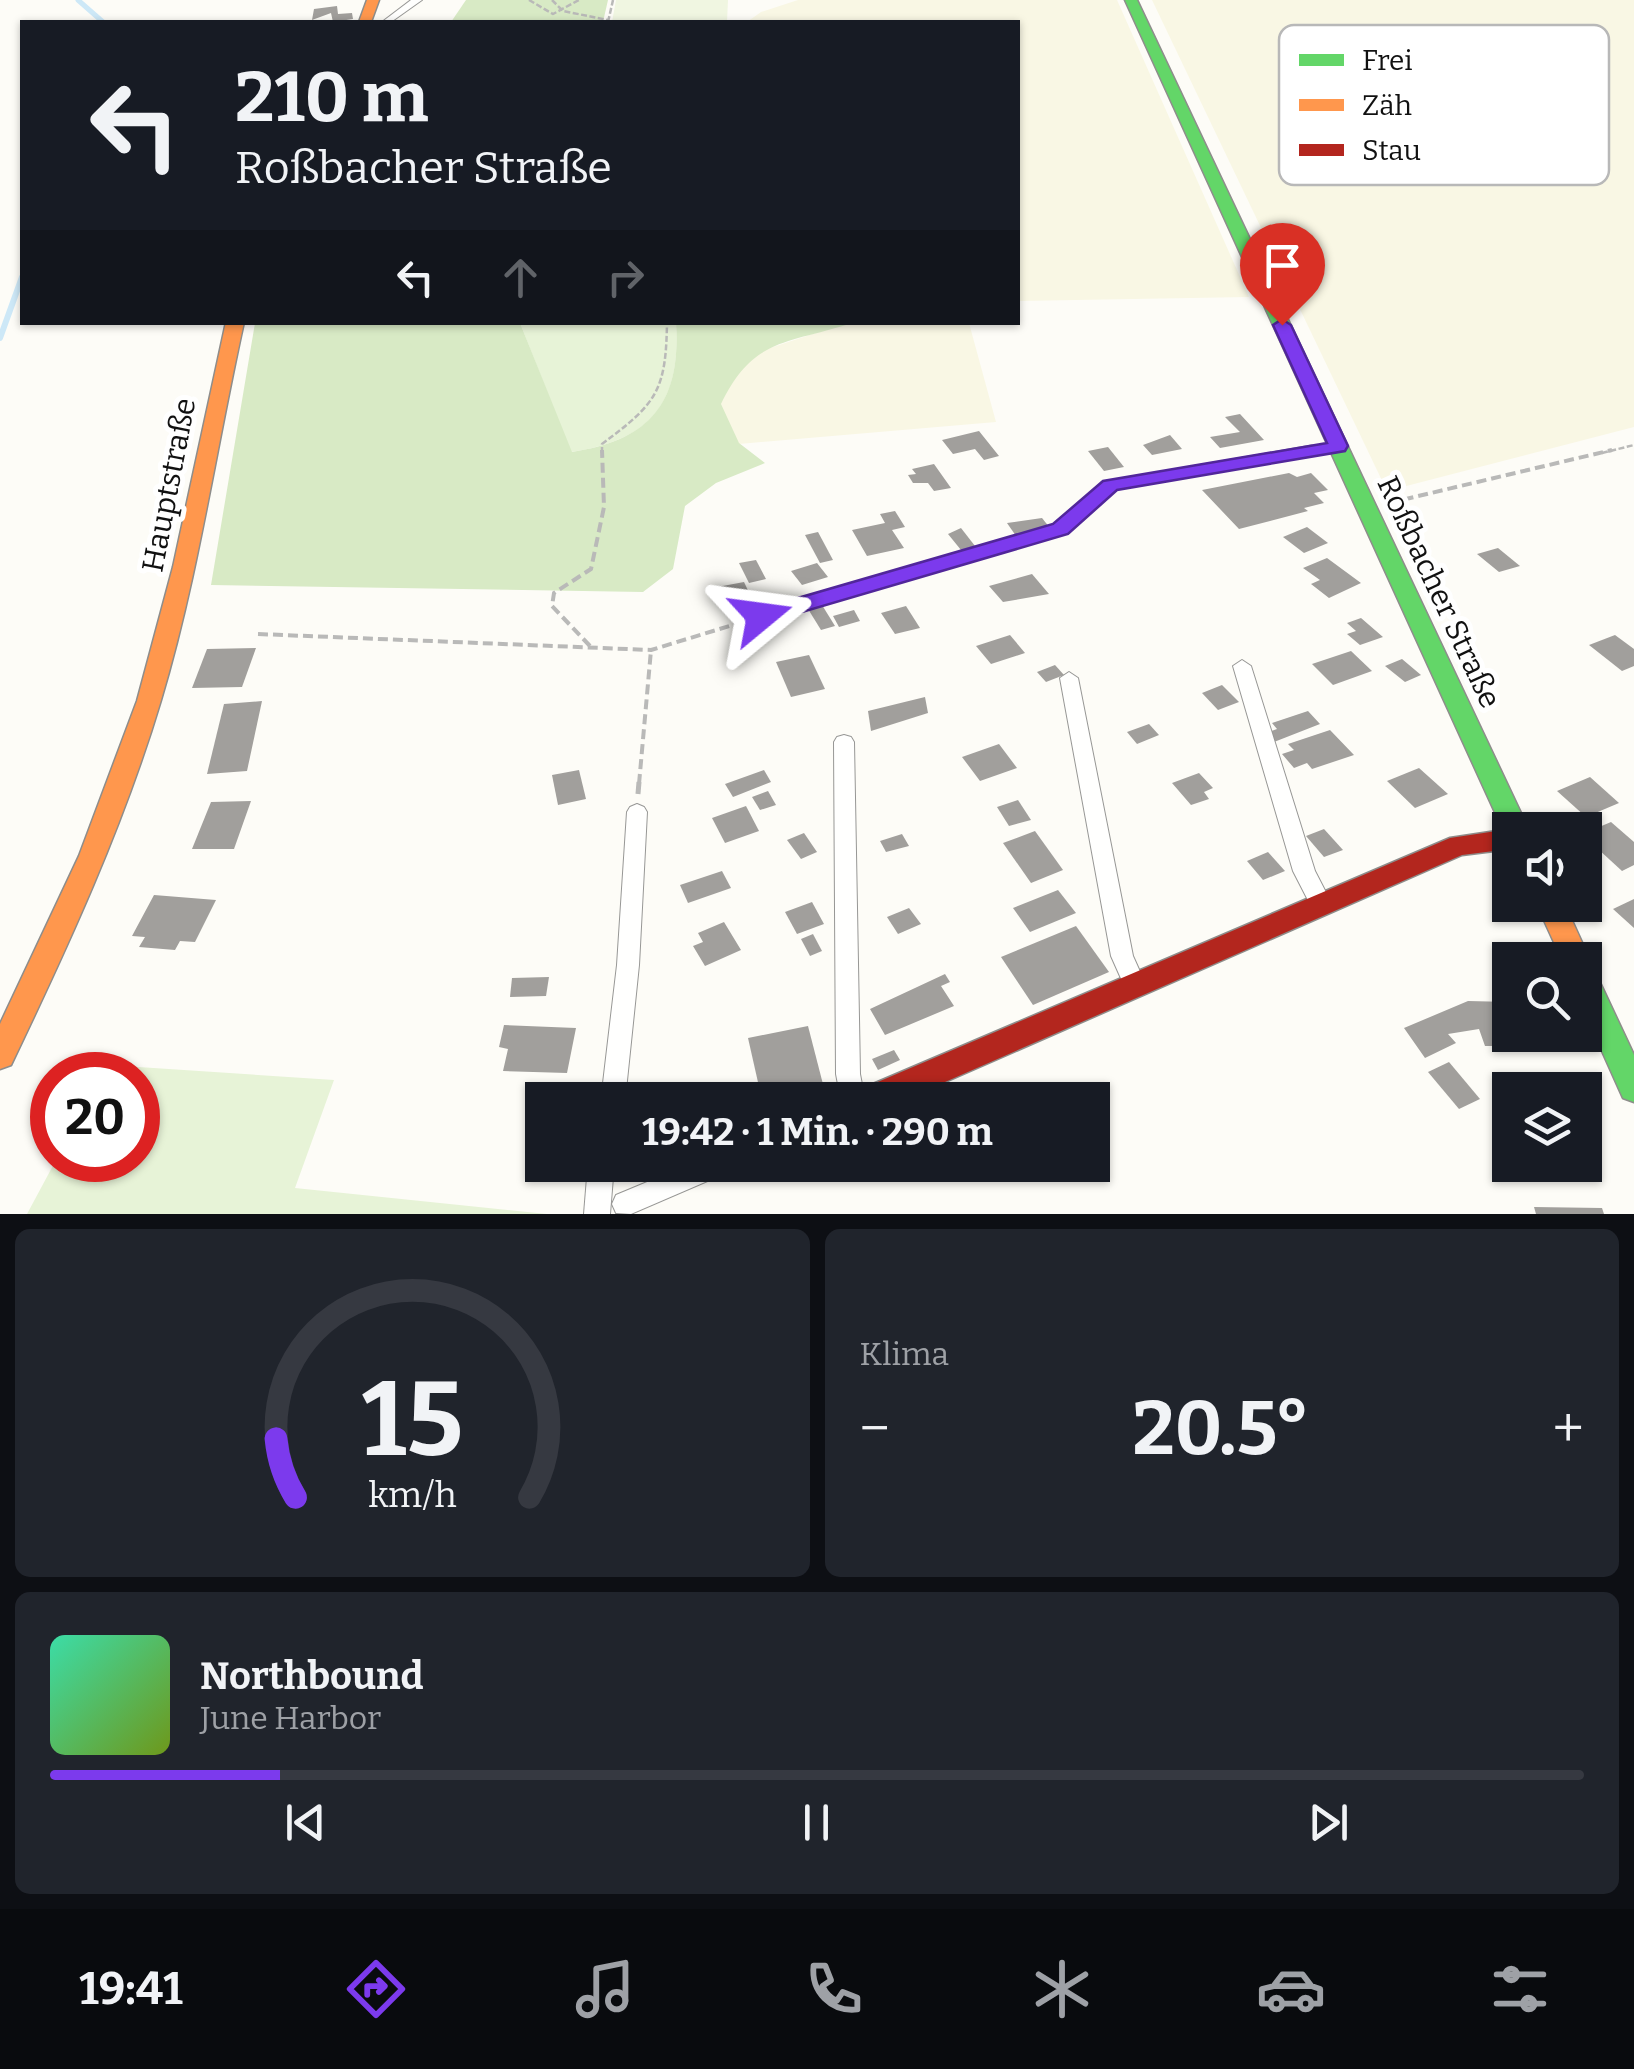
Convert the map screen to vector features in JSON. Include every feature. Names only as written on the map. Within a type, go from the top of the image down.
[{"type":"street","points":[[389,20],[417,0]]},
{"type":"street","name":"Roßbacher Straße","points":[[1131,0],[1508,812]]},
{"type":"street","name":"Hauptstraße","points":[[0,1055],[102,845],[162,660],[234,325]]},
{"type":"street","points":[[1242,666],[1304,870],[1321,904]]},
{"type":"street","points":[[1069,678],[1122,956],[1134,985]]},
{"type":"street","points":[[844,742],[850,1082]]},
{"type":"street","points":[[615,1082],[628,965],[636,812]]},
{"type":"street","points":[[911,1082],[1459,845],[1492,841]]},
{"type":"street","points":[[1602,1017],[1634,1088]]},
{"type":"street","points":[[597,1214],[600,1182]]},
{"type":"street","points":[[625,1204],[677,1182]]},
{"type":"lane","points":[[761,616],[1060,529],[1110,485],[1338,446]]},
{"type":"path","points":[[529,0],[541,11],[553,14],[579,0]]},
{"type":"path","points":[[552,0],[563,10],[600,20]]},
{"type":"path","points":[[590,646],[552,606],[554,593],[591,569],[604,508],[602,444],[658,402],[667,381],[668,325]]},
{"type":"path","points":[[1364,503],[1414,500],[1634,445]]},
{"type":"path","points":[[258,634],[651,650],[761,616]]},
{"type":"path","points":[[636,812],[651,650]]},
{"type":"shaded area","points":[[798,0],[1117,0],[1249,297],[1020,301],[1020,20],[750,20],[761,12]]},
{"type":"shaded area","points":[[1152,0],[1634,0],[1634,427],[1387,491]]},
{"type":"shaded area","points":[[840,325],[970,325],[996,422],[739,444],[720,404],[738,370],[764,350]]},
{"type":"green space","points":[[466,0],[608,0],[603,20],[452,20]]},
{"type":"green space","points":[[616,0],[728,0],[727,20],[612,20]]},
{"type":"green space","points":[[255,325],[521,325],[572,452],[622,438],[656,413],[673,375],[676,325],[846,325],[787,341],[745,367],[721,404],[739,443],[765,463],[716,483],[685,506],[673,569],[643,592],[211,585]]},
{"type":"green space","points":[[521,325],[676,325],[673,375],[655,413],[622,438],[571,452]]},
{"type":"green space","points":[[160,1068],[334,1080],[295,1188],[547,1214],[27,1214],[44,1182],[160,1182]]},
{"type":"building","points":[[337,6],[338,14],[352,13],[353,19],[333,20],[331,13],[312,20],[314,9]]},
{"type":"building","points":[[1240,414],[1264,440],[1220,448],[1210,437],[1240,432],[1225,417]]},
{"type":"building","points":[[979,431],[999,456],[984,460],[975,449],[953,454],[942,440]]},
{"type":"building","points":[[1170,435],[1182,449],[1152,455],[1143,445]]},
{"type":"building","points":[[1108,447],[1124,467],[1104,471],[1088,451]]},
{"type":"building","points":[[934,464],[951,488],[934,491],[928,483],[913,483],[908,475],[916,474],[912,469]]},
{"type":"building","points":[[1289,473],[1297,477],[1311,473],[1328,490],[1314,493],[1324,503],[1239,529],[1202,490]]},
{"type":"building","points":[[895,511],[905,527],[892,530],[904,548],[867,556],[852,530],[885,523],[880,514]]},
{"type":"building","points":[[1042,518],[1050,528],[1016,536],[1007,523]]},
{"type":"building","points":[[1307,527],[1328,543],[1304,553],[1283,537]]},
{"type":"building","points":[[961,528],[975,546],[961,550],[948,534]]},
{"type":"building","points":[[818,532],[833,560],[820,563],[805,535]]},
{"type":"building","points":[[1498,548],[1520,566],[1499,572],[1477,554]]},
{"type":"building","points":[[1327,558],[1361,583],[1329,598],[1311,584],[1320,580],[1303,568]]},
{"type":"building","points":[[756,560],[766,579],[749,583],[739,563]]},
{"type":"building","points":[[817,563],[828,577],[802,585],[791,571]]},
{"type":"building","points":[[1032,574],[1049,594],[1003,602],[989,586]]},
{"type":"building","points":[[744,582],[753,601],[721,608],[712,588]]},
{"type":"building","points":[[822,605],[835,626],[821,630],[808,609]]},
{"type":"building","points":[[906,606],[920,628],[895,634],[881,613]]},
{"type":"building","points":[[854,610],[860,621],[839,627],[833,616]]},
{"type":"building","points":[[1361,618],[1383,637],[1360,645],[1347,634],[1356,631],[1347,623]]},
{"type":"building","points":[[1010,635],[1025,653],[991,664],[976,646]]},
{"type":"building","points":[[1615,635],[1634,649],[1634,666],[1622,671],[1589,645]]},
{"type":"building","points":[[256,648],[242,687],[192,688],[207,649]]},
{"type":"building","points":[[1351,651],[1372,671],[1333,685],[1312,664]]},
{"type":"building","points":[[809,655],[825,689],[791,697],[776,662]]},
{"type":"building","points":[[1402,659],[1421,675],[1405,682],[1385,666]]},
{"type":"building","points":[[1055,665],[1064,675],[1046,682],[1037,672]]},
{"type":"building","points":[[1222,685],[1239,702],[1218,710],[1202,693]]},
{"type":"building","points":[[925,697],[928,713],[871,731],[868,711]]},
{"type":"building","points":[[262,701],[247,771],[207,774],[224,704]]},
{"type":"building","points":[[1308,711],[1320,724],[1274,742],[1266,733],[1277,729],[1272,723]]},
{"type":"building","points":[[1149,724],[1159,735],[1137,744],[1127,732]]},
{"type":"building","points":[[1330,730],[1354,755],[1312,769],[1307,763],[1294,768],[1282,754],[1294,750],[1288,744]]},
{"type":"building","points":[[999,744],[1017,768],[980,781],[962,757]]},
{"type":"building","points":[[1419,768],[1448,794],[1415,808],[1387,781]]},
{"type":"building","points":[[579,770],[586,799],[558,805],[552,775]]},
{"type":"building","points":[[764,770],[771,782],[733,797],[725,784]]},
{"type":"building","points":[[1199,773],[1213,788],[1204,792],[1209,799],[1191,805],[1172,783]]},
{"type":"building","points":[[1590,777],[1619,803],[1598,812],[1580,812],[1557,791]]},
{"type":"building","points":[[768,791],[776,805],[760,810],[752,797]]},
{"type":"building","points":[[1018,800],[1031,820],[1009,826],[997,807]]},
{"type":"building","points":[[251,801],[234,849],[192,849],[211,802]]},
{"type":"building","points":[[746,806],[759,831],[725,843],[712,818]]},
{"type":"building","points":[[1611,822],[1634,842],[1634,865],[1622,871],[1602,853],[1602,826]]},
{"type":"building","points":[[1324,829],[1343,850],[1324,857],[1306,836]]},
{"type":"building","points":[[1035,831],[1063,870],[1031,883],[1003,843]]},
{"type":"building","points":[[804,833],[817,852],[801,859],[787,840]]},
{"type":"building","points":[[902,834],[909,846],[886,852],[880,841]]},
{"type":"building","points":[[1268,852],[1285,871],[1263,880],[1247,861]]},
{"type":"building","points":[[722,871],[731,888],[688,903],[680,885]]},
{"type":"building","points":[[1058,890],[1076,913],[1030,932],[1013,908]]},
{"type":"building","points":[[154,895],[216,900],[195,942],[180,941],[175,950],[139,947],[145,937],[132,936]]},
{"type":"building","points":[[1634,899],[1634,928],[1613,909]]},
{"type":"building","points":[[812,902],[824,924],[797,934],[785,912]]},
{"type":"building","points":[[909,908],[921,924],[898,934],[887,917]]},
{"type":"building","points":[[724,922],[741,950],[705,966],[693,946],[703,942],[698,933]]},
{"type":"building","points":[[1076,926],[1109,972],[1033,1005],[1001,957]]},
{"type":"building","points":[[813,934],[822,951],[810,956],[801,939]]},
{"type":"building","points":[[945,974],[950,982],[941,986],[954,1006],[885,1035],[870,1009]]},
{"type":"building","points":[[549,977],[546,996],[510,997],[512,978]]},
{"type":"building","points":[[1468,1001],[1492,1002],[1492,1046],[1485,1046],[1479,1029],[1448,1034],[1456,1043],[1425,1058],[1404,1028]]},
{"type":"building","points":[[504,1025],[576,1028],[567,1073],[503,1071],[508,1049],[499,1047]]},
{"type":"building","points":[[808,1026],[822,1082],[758,1082],[748,1038]]},
{"type":"building","points":[[894,1050],[900,1060],[878,1070],[872,1059]]},
{"type":"building","points":[[1449,1062],[1480,1099],[1459,1109],[1428,1072]]},
{"type":"building","points":[[1534,1207],[1602,1208],[1604,1214],[1536,1214]]},
{"type":"waterway","points":[[78,0],[101,20]]},
{"type":"waterway","points":[[0,338],[20,283]]},
{"type":"traffic: fast","points":[[1131,0],[1508,812]]},
{"type":"traffic: fast","points":[[1602,1018],[1634,1088]]},
{"type":"traffic: slow","points":[[366,20],[373,0]]},
{"type":"traffic: slow","points":[[0,1055],[92,856],[149,701],[184,567],[234,325]]},
{"type":"traffic: slow","points":[[1559,922],[1568,942]]},
{"type":"traffic: jam","points":[[912,1082],[1459,845],[1492,841]]},
{"type":"route","points":[[761,616],[1060,529],[1110,485],[1338,446],[1282,325]]}]
